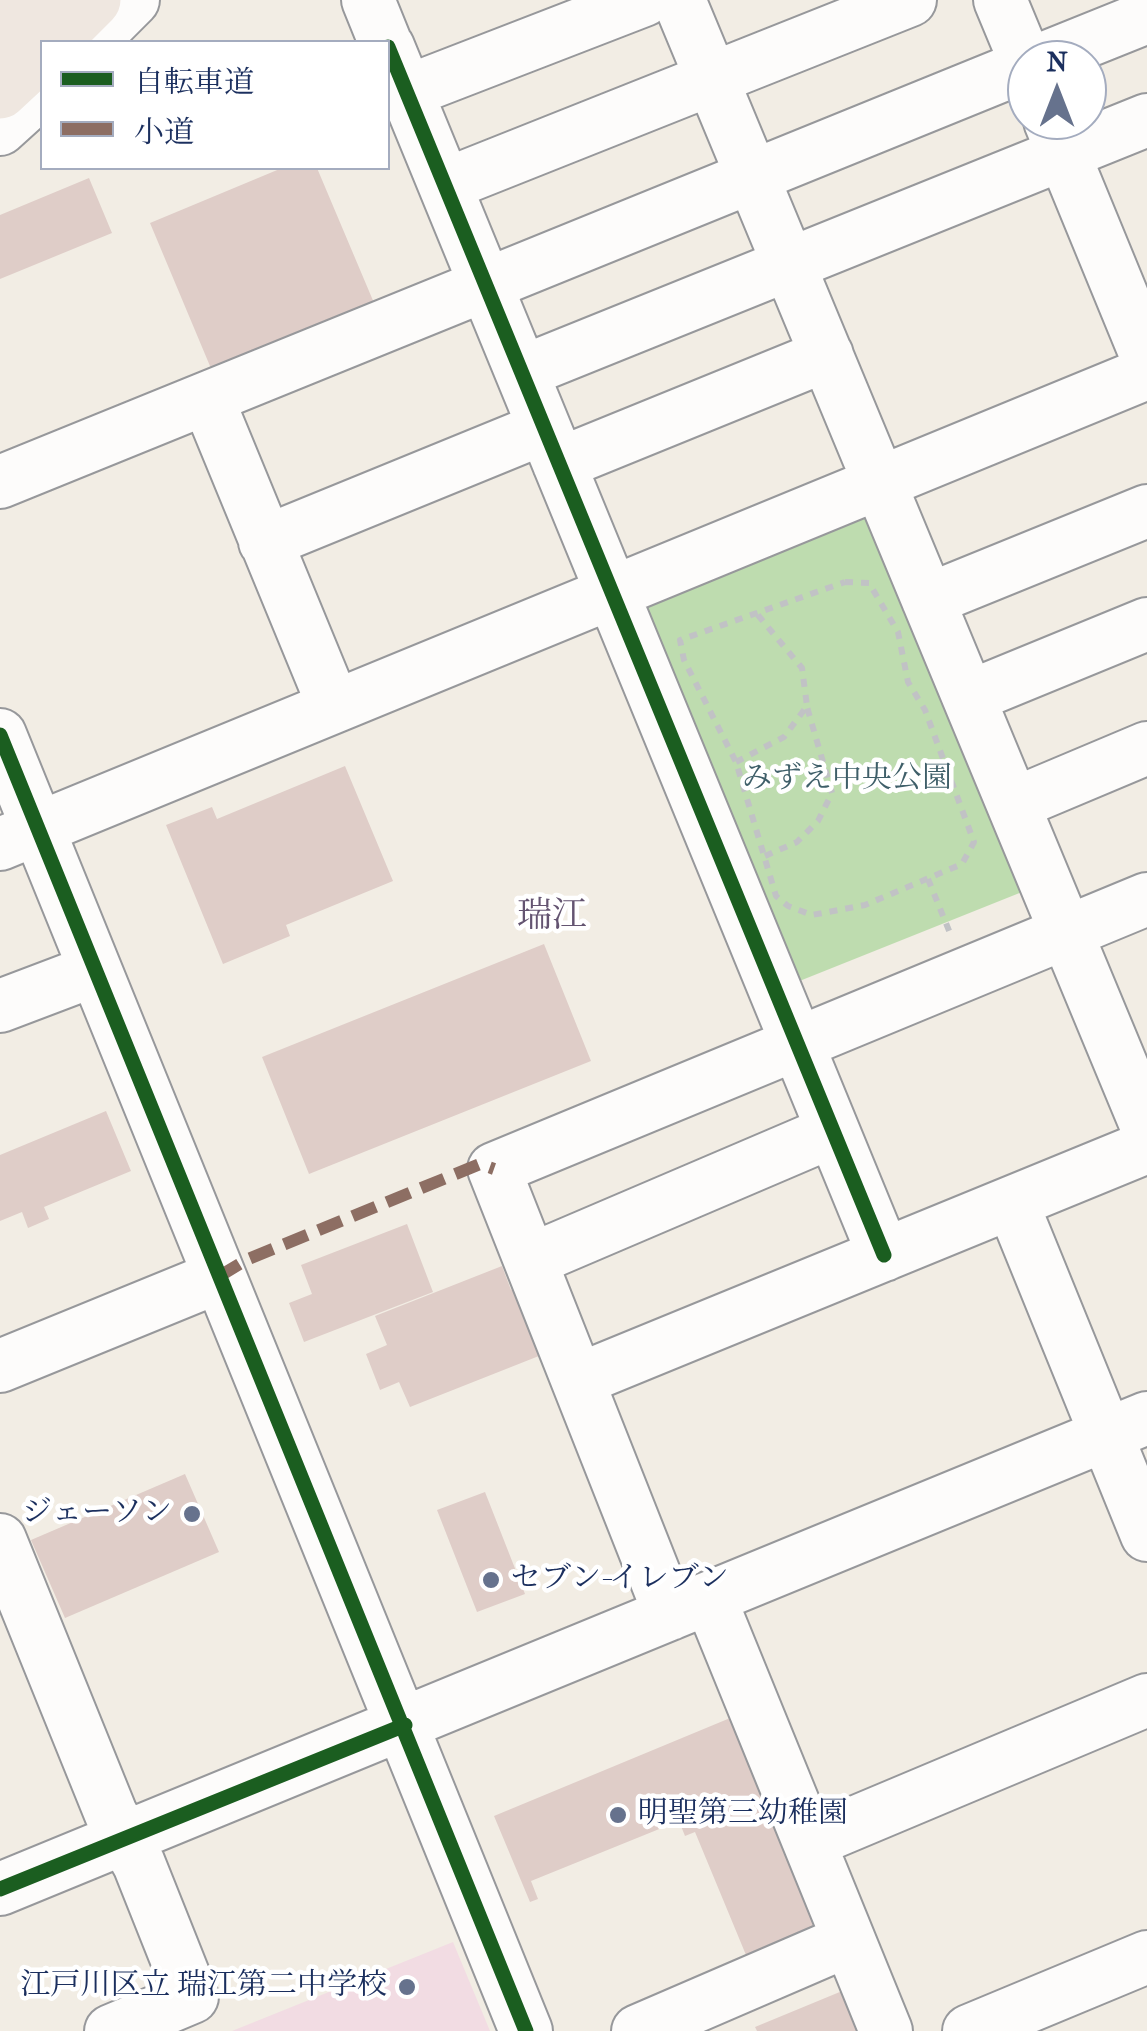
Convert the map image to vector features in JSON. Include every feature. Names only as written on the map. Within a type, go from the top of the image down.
[{"type":"highway","points":[[0,34],[34,0]]},
{"type":"highway","points":[[53,40],[93,0]]},
{"type":"highway","points":[[0,91],[40,54]]},
{"type":"street","points":[[93,40],[132,0]]},
{"type":"street","points":[[384,32],[644,0]]},
{"type":"street","points":[[680,0],[1147,1126]]},
{"type":"street","points":[[444,185],[910,0]]},
{"type":"street","points":[[1000,0],[1017,40]]},
{"type":"street","points":[[1089,40],[1147,16]]},
{"type":"street","points":[[390,47],[884,1255]]},
{"type":"street","points":[[0,482],[1007,73]]},
{"type":"street","points":[[0,129],[40,93]]},
{"type":"street","points":[[1107,128],[1147,120]]},
{"type":"street","points":[[522,372],[789,264],[1051,140]]},
{"type":"street","points":[[1058,140],[1147,357]]},
{"type":"street","points":[[266,542],[827,355]]},
{"type":"street","points":[[19,836],[1147,373]]},
{"type":"street","points":[[206,398],[333,704]]},
{"type":"street","points":[[928,600],[1147,511]]},
{"type":"street","points":[[969,697],[1147,624]]},
{"type":"street","points":[[0,736],[19,836],[95,970],[405,1725],[526,2031]]},
{"type":"street","points":[[1014,804],[1147,748]]},
{"type":"street","points":[[886,2031],[808,1842],[578,1380],[494,1169],[1147,899]]},
{"type":"street","points":[[0,1006],[95,970]]},
{"type":"street","points":[[531,1260],[834,1131]]},
{"type":"street","points":[[578,1380],[1147,1147]]},
{"type":"street","points":[[1012,1203],[1127,1427],[1147,1535]]},
{"type":"street","points":[[0,1366],[218,1276]]},
{"type":"street","points":[[0,1889],[1127,1427]]},
{"type":"street","points":[[5,1565],[124,1838],[139,1864],[192,1997],[111,2031]]},
{"type":"street","points":[[808,1842],[1147,1700]]},
{"type":"street","points":[[638,2031],[848,1940]]},
{"type":"street","points":[[970,2031],[1147,1957]]},
{"type":"path","points":[[845,582],[869,583],[898,632],[908,682],[925,710],[974,842],[962,864],[865,905],[812,914],[788,906],[776,896],[736,762],[684,660],[680,640],[845,582]]},
{"type":"path","points":[[757,614],[802,668],[807,706],[832,793],[818,820],[797,842],[765,856]]},
{"type":"path","points":[[736,762],[784,737],[807,706]]},
{"type":"path","points":[[928,879],[967,973]]},
{"type":"shaded area","name":"江戸川区立 瑞江第二中学校","points":[[453,1942],[490,2031],[232,2031]]},
{"type":"green space","name":"みずえ中央公園","points":[[859,505],[1042,884],[782,988],[632,603]]},
{"type":"building","points":[[277,170],[318,170],[377,310],[215,378],[150,223]]},
{"type":"building","points":[[89,178],[112,233],[0,279],[0,215]]},
{"type":"building","points":[[345,766],[393,881],[286,925],[290,936],[223,964],[166,825],[212,807],[217,819]]},
{"type":"building","points":[[544,944],[591,1061],[309,1174],[262,1057]]},
{"type":"building","points":[[106,1111],[131,1171],[44,1207],[49,1219],[28,1228],[22,1212],[0,1221],[0,1155]]},
{"type":"building","points":[[407,1224],[433,1292],[304,1342],[289,1303],[312,1294],[301,1265]]},
{"type":"building","points":[[502,1266],[511,1290],[523,1285],[549,1352],[410,1407],[399,1382],[380,1390],[366,1354],[387,1345],[375,1316]]},
{"type":"building","points":[[185,1474],[219,1552],[65,1618],[31,1540]]},
{"type":"building","points":[[485,1492],[525,1594],[477,1612],[437,1510]]},
{"type":"building","points":[[735,1716],[822,1925],[746,1955],[695,1832],[685,1836],[679,1821],[531,1881],[538,1899],[530,1902],[494,1816]]},
{"type":"building","points":[[847,1989],[865,2031],[757,2031],[755,2027]]},
{"type":"marked path","points":[[218,1277],[246,1260],[480,1164],[494,1169]]},
{"type":"cycle path","points":[[390,52],[884,1255]]},
{"type":"cycle path","points":[[0,735],[526,2031]]},
{"type":"cycle path","points":[[0,1889],[405,1725]]},
{"type":"place","name":"ジェーソン","points":[[192,1514]]},
{"type":"place","name":"セブン-イレブン","points":[[491,1580]]},
{"type":"place","name":"明聖第三幼稚園","points":[[618,1815]]},
{"type":"place","name":"江戸川区立 瑞江第二中学校","points":[[407,1987]]},
{"type":"district","name":"瑞江","points":[[552,917]]}]
